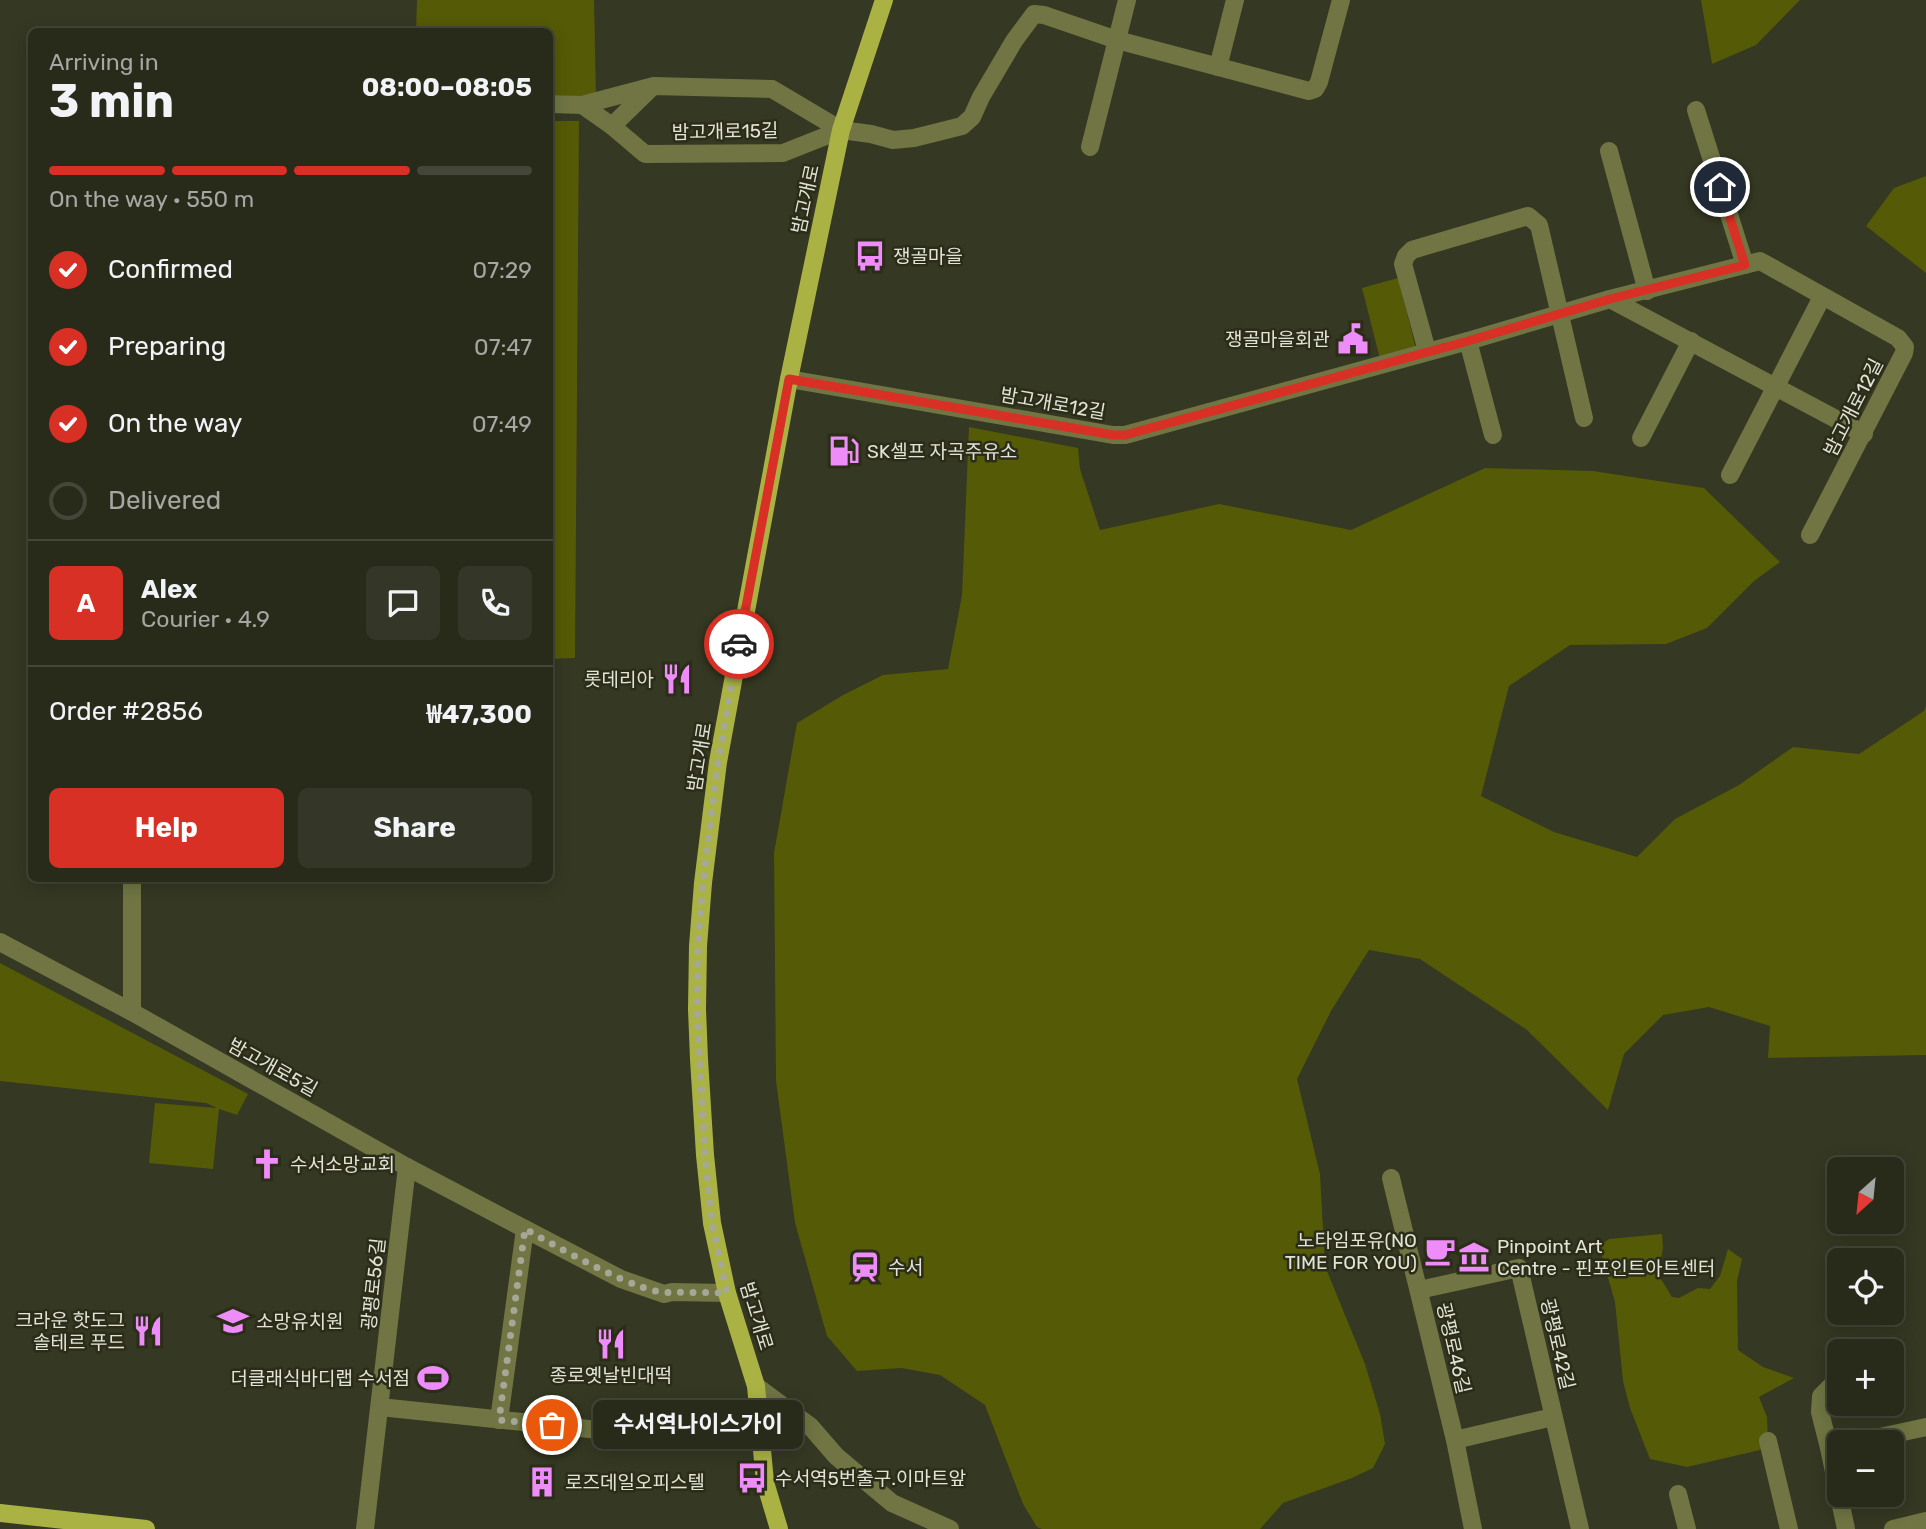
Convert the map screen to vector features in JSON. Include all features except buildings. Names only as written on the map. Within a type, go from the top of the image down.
[{"type":"main road","name":"밤고개로","points":[[779,1529],[765,1482],[756,1385],[727,1293],[712,1223],[705,1155],[697,1009],[698,946],[718,762],[789,379],[841,130],[884,0]]},
{"type":"main road","points":[[768,1529],[773,1510]]},
{"type":"main road","points":[[0,1513],[146,1529]]},
{"type":"street","points":[[1090,147],[1127,0]]},
{"type":"street","points":[[1218,67],[1235,0]]},
{"type":"street","points":[[841,130],[894,140],[962,126],[972,117],[1014,41],[1034,14],[1117,40],[1309,91],[1315,89],[1320,82],[1341,0]]},
{"type":"street","points":[[612,126],[653,86]]},
{"type":"street","name":"밤고개로15길","points":[[582,105],[653,86],[772,89],[841,130]]},
{"type":"street","points":[[553,104],[582,105]]},
{"type":"street","name":"밤고개로15길","points":[[582,105],[645,154],[783,153],[841,130]]},
{"type":"street","points":[[1696,110],[1745,265]]},
{"type":"street","points":[[1609,151],[1647,291]]},
{"type":"street","points":[[1427,351],[1403,264],[1406,256],[1412,250],[1528,216],[1539,225],[1584,418]]},
{"type":"street","name":"밤고개로12길","points":[[789,379],[1125,435],[1468,341],[1610,299],[1760,261],[1899,338],[1905,347],[1864,434],[1810,535]]},
{"type":"street","points":[[1730,475],[1822,297]]},
{"type":"street","points":[[1610,299],[1864,434]]},
{"type":"street","points":[[1468,341],[1493,435]]},
{"type":"street","points":[[1641,438],[1691,341]]},
{"type":"street","points":[[132,882],[132,1012]]},
{"type":"street","name":"밤고개로5길","points":[[0,942],[132,1012],[407,1167],[621,1279],[664,1294],[727,1293]]},
{"type":"street","name":"광평로56길","points":[[365,1529],[407,1167]]},
{"type":"street","name":"광평로46길","points":[[1391,1178],[1455,1440],[1472,1529]]},
{"type":"street","points":[[499,1420],[525,1229]]},
{"type":"street","name":"광평로42길","points":[[1419,1290],[1518,1268],[1580,1529]]},
{"type":"street","points":[[756,1385],[810,1426],[836,1456],[892,1503],[950,1529]]},
{"type":"street","points":[[1827,1390],[1819,1401],[1827,1430]]},
{"type":"street","points":[[380,1406],[656,1436]]},
{"type":"street","points":[[1455,1440],[1553,1417]]},
{"type":"street","points":[[1904,1432],[1926,1427]]},
{"type":"street","points":[[1769,1441],[1788,1529]]},
{"type":"street","points":[[1678,1494],[1687,1529]]},
{"type":"street","points":[[1843,1507],[1846,1529]]},
{"type":"street","points":[[1893,1529],[1926,1521]]},
{"type":"shaded area","points":[[417,0],[594,0],[596,97],[553,95],[553,28],[416,28]]},
{"type":"shaded area","points":[[1701,0],[1800,0],[1756,45],[1712,64]]},
{"type":"shaded area","points":[[553,121],[579,121],[575,658],[553,659]]},
{"type":"shaded area","points":[[1926,176],[1926,273],[1866,226],[1894,188]]},
{"type":"shaded area","points":[[1398,278],[1416,349],[1380,359],[1362,288]]},
{"type":"shaded area","points":[[969,427],[1078,448],[1080,469],[1100,530],[1219,504],[1351,530],[1485,468],[1593,471],[1704,488],[1780,562],[1754,581],[1707,628],[1666,644],[1570,645],[1509,686],[1481,796],[1554,832],[1637,857],[1675,819],[1739,785],[1793,747],[1859,754],[1924,711],[1926,706],[1926,1055],[1768,1058],[1770,1026],[1709,1007],[1663,1015],[1624,1054],[1608,1110],[1527,1030],[1420,959],[1369,950],[1331,1011],[1297,1079],[1320,1174],[1325,1266],[1365,1364],[1380,1414],[1385,1444],[1373,1468],[1283,1503],[1260,1529],[1037,1527],[1023,1504],[985,1405],[940,1375],[901,1368],[857,1371],[827,1336],[795,1223],[776,1081],[774,853],[797,723],[883,675],[948,669],[962,595]]},
{"type":"shaded area","points":[[0,963],[248,1094],[237,1115],[219,1109],[213,1169],[149,1163],[155,1103],[217,1108],[206,1103],[0,1081]]},
{"type":"shaded area","points":[[1662,1234],[1663,1248],[1658,1274],[1672,1297],[1679,1298],[1698,1288],[1710,1289],[1720,1276],[1728,1249],[1742,1259],[1737,1281],[1738,1350],[1763,1367],[1794,1378],[1759,1397],[1767,1417],[1768,1445],[1760,1450],[1687,1467],[1650,1459],[1630,1408],[1623,1381],[1615,1302],[1599,1246],[1609,1239]]},
{"type":"way so far","points":[[552,1425],[499,1420],[525,1229],[621,1279],[664,1294],[727,1293],[712,1223],[705,1155],[697,1009],[698,946],[718,762],[739,644]]},
{"type":"place","name":"쟁골마을","points":[[870,256]]},
{"type":"place","name":"쟁골마을회관","points":[[1353,339]]},
{"type":"place","name":"SK셀프 자곡주유소","points":[[844,451]]},
{"type":"place","name":"롯데리아","points":[[677,679]]},
{"type":"place","name":"수서소망교회","points":[[267,1164]]},
{"type":"place","name":"노타임포유(NO TIME FOR YOU)","points":[[1440,1251]]},
{"type":"place","name":"Pinpoint Art Centre - 핀포인트아트센터","points":[[1474,1257]]},
{"type":"place","name":"수서","points":[[865,1267]]},
{"type":"place","name":"소망유치원","points":[[233,1321]]},
{"type":"place","name":"크라운 핫도그 솔테르 푸드","points":[[148,1331]]},
{"type":"place","name":"종로옛날빈대떡","points":[[611,1344]]},
{"type":"place","name":"더클래식바디랩 수서점","points":[[433,1378]]},
{"type":"place","name":"수서역나이스가이","points":[[552,1425]]},
{"type":"place","name":"수서역5번출구.이마트앞","points":[[752,1478]]},
{"type":"place","name":"로즈데일오피스텔","points":[[542,1482]]},
{"type":"route","points":[[739,644],[789,379],[1125,435],[1468,341],[1610,299],[1745,265],[1720,187]]}]
